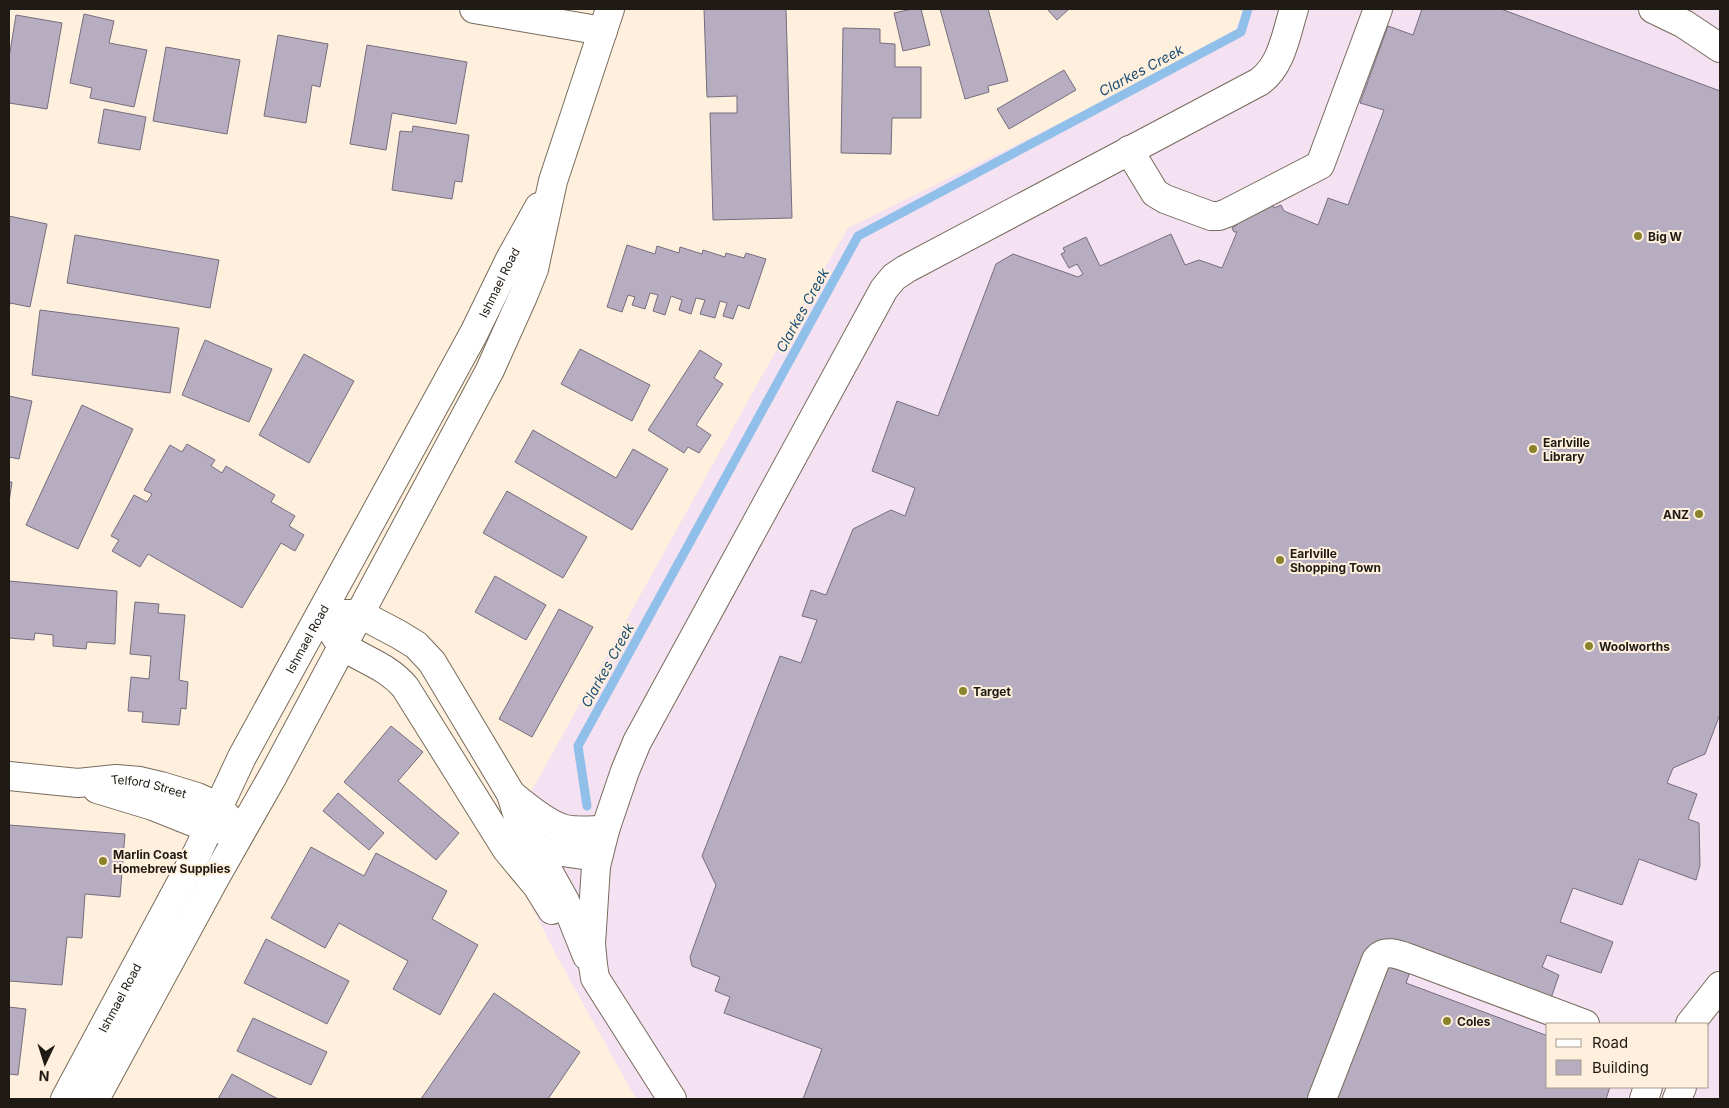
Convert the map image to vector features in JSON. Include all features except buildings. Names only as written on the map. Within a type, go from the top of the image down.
[{"type":"street","points":[[474,9],[606,20]]},
{"type":"street","points":[[596,978],[592,966],[591,944],[593,888],[597,857],[625,771],[637,742],[891,280],[906,269],[1254,85],[1273,68],[1294,9]]},
{"type":"street","points":[[1129,150],[1155,193],[1165,199],[1211,216],[1227,213],[1320,165],[1378,9]]},
{"type":"street","points":[[1653,9],[1684,24],[1720,48]]},
{"type":"street","name":"Ishmael Road","points":[[95,1099],[274,774],[474,402],[534,269],[553,181],[606,20]]},
{"type":"street","name":"Ishmael Road","points":[[65,1099],[198,851],[242,756],[474,333],[510,259],[553,181]]},
{"type":"street","points":[[319,613],[360,614],[408,639],[428,657],[511,794],[518,817],[565,901],[596,978]]},
{"type":"street","points":[[319,613],[342,645],[381,666],[405,687],[494,830],[507,850],[537,886],[672,1099]]},
{"type":"street","name":"Telford Street","points":[[9,776],[78,783],[153,806],[213,817],[241,832]]},
{"type":"street","points":[[511,794],[532,810],[562,828],[605,830]]},
{"type":"street","points":[[494,830],[534,848],[597,857]]},
{"type":"street","points":[[1322,1099],[1368,981],[1379,956],[1386,953],[1395,954],[1582,1023]]},
{"type":"street","points":[[1368,981],[1377,970],[1389,967],[1546,1024]]},
{"type":"street","points":[[1691,1023],[1720,987]]},
{"type":"street","points":[[1706,1023],[1720,987]]},
{"type":"shaded area","name":"Earlville Shopping Town","points":[[1243,9],[1720,9],[1720,1099],[636,1099],[556,955],[501,846],[764,372],[848,228],[1233,37]]},
{"type":"waterway","name":"Clarkes Creek","points":[[587,806],[578,746],[858,236],[1241,32],[1248,9]]},
{"type":"place","name":"Big W","points":[[1638,236]]},
{"type":"place","name":"Earlville Library","points":[[1533,449]]},
{"type":"place","name":"ANZ","points":[[1699,514]]},
{"type":"place","name":"Earlville Shopping Town","points":[[1280,560]]},
{"type":"place","name":"Woolworths","points":[[1589,646]]},
{"type":"place","name":"Target","points":[[963,691]]},
{"type":"place","name":"Marlin Coast Homebrew Supplies","points":[[103,861]]},
{"type":"place","name":"Coles","points":[[1447,1021]]}]
